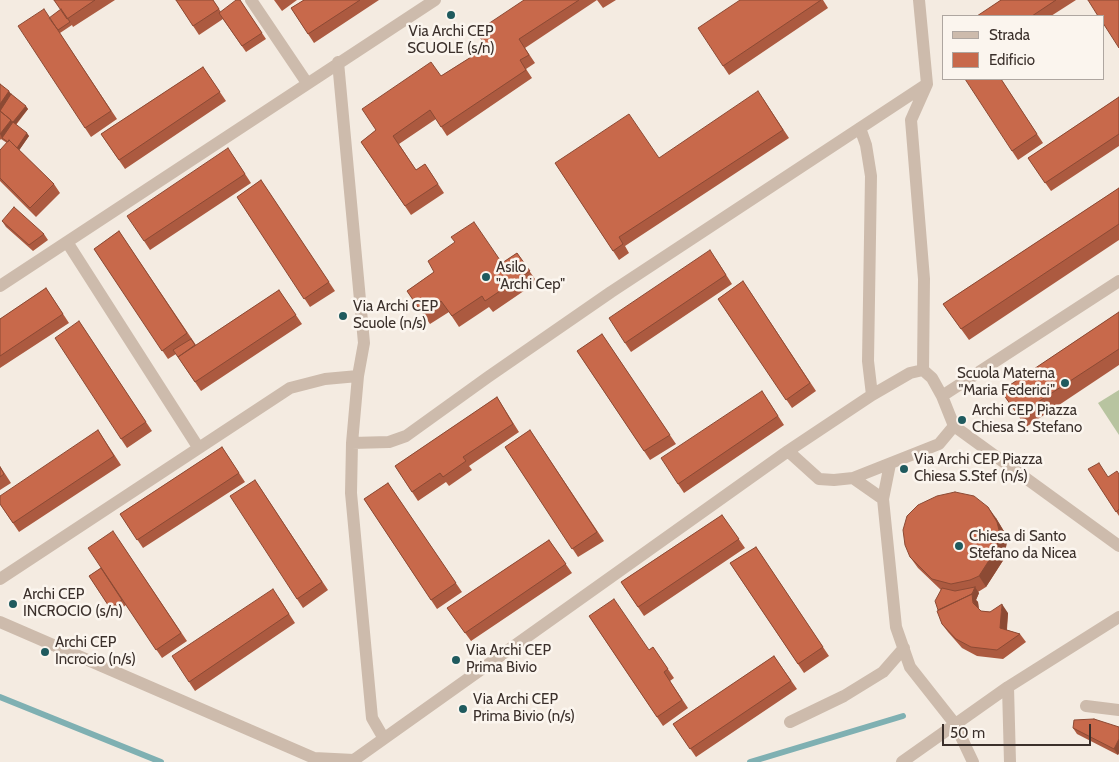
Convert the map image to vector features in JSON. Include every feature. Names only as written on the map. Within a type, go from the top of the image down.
[{"type":"street","points":[[251,0],[307,83]]},
{"type":"street","points":[[0,286],[435,0]]},
{"type":"street","points":[[919,0],[927,84],[912,120],[924,279],[923,370],[932,378],[942,396],[954,426],[1119,546]]},
{"type":"street","points":[[338,62],[364,343],[358,376],[352,443],[351,493],[372,718],[383,737]]},
{"type":"street","points":[[352,443],[389,442],[406,436],[611,292],[927,84]]},
{"type":"street","points":[[860,128],[866,145],[871,176],[868,361],[872,395]]},
{"type":"street","points":[[67,242],[198,447]]},
{"type":"street","points":[[942,396],[1119,282]]},
{"type":"street","points":[[0,622],[314,758],[354,760],[383,737],[788,451],[872,395],[910,373],[923,370]]},
{"type":"street","points":[[0,579],[290,388],[324,379],[358,376]]},
{"type":"street","points":[[788,451],[819,479],[853,478],[939,444],[954,426]]},
{"type":"street","points":[[890,464],[883,499],[896,627],[910,667],[955,724],[973,762]]},
{"type":"street","points":[[853,478],[883,499]]},
{"type":"street","points":[[902,762],[1008,687],[1119,616]]},
{"type":"street","points":[[790,722],[844,696],[883,672],[904,648]]},
{"type":"street","points":[[1008,687],[1010,762]]},
{"type":"street","points":[[1086,706],[1119,710]]},
{"type":"green space","points":[[1119,390],[1119,435],[1098,403]]},
{"type":"building","points":[[54,0],[95,0],[67,19]]},
{"type":"building","points":[[176,0],[213,0],[219,9],[193,26]]},
{"type":"building","points":[[236,0],[240,0],[262,33],[242,46],[219,13]]},
{"type":"building","points":[[304,0],[360,0],[308,34],[291,8]]},
{"type":"building","points":[[524,0],[579,0],[519,39],[529,55],[520,60],[526,70],[441,127],[430,110],[393,136],[416,170],[425,164],[438,184],[405,206],[361,142],[376,130],[362,109],[431,62],[441,76],[487,47],[476,32]]},
{"type":"building","points":[[740,0],[821,0],[723,66],[698,28]]},
{"type":"building","points":[[1001,0],[1056,0],[1034,15],[978,15]]},
{"type":"building","points":[[1088,0],[1119,0],[1119,48],[1104,25],[1104,15],[1097,15]]},
{"type":"building","points":[[44,9],[111,111],[85,128],[18,26]]},
{"type":"building","points":[[61,9],[70,22],[58,30],[49,18]]},
{"type":"building","points":[[203,67],[220,92],[119,160],[101,134]]},
{"type":"building","points":[[966,80],[1002,80],[1037,134],[1012,151]]},
{"type":"building","points":[[0,84],[9,91],[0,104]]},
{"type":"building","points":[[758,91],[783,130],[619,237],[623,244],[613,251],[555,163],[629,114],[659,158]]},
{"type":"building","points":[[11,94],[26,106],[13,122],[0,111]]},
{"type":"building","points":[[1119,97],[1119,134],[1045,183],[1028,158]]},
{"type":"building","points":[[0,111],[11,120],[0,134]]},
{"type":"building","points":[[13,122],[27,133],[17,148],[9,140],[8,142],[2,138]]},
{"type":"building","points":[[9,140],[54,184],[30,208],[0,178],[0,150]]},
{"type":"building","points":[[228,148],[245,174],[144,241],[127,216]]},
{"type":"building","points":[[261,180],[329,282],[304,299],[237,197]]},
{"type":"building","points":[[1119,188],[1119,224],[961,329],[943,304]]},
{"type":"building","points":[[14,207],[44,234],[29,245],[2,221]]},
{"type":"building","name":"Asilo \"Archi Cep\"","points":[[474,222],[502,263],[517,253],[530,271],[485,301],[482,296],[452,316],[441,301],[422,313],[407,291],[434,272],[428,261],[455,242],[451,237]]},
{"type":"building","points":[[119,231],[187,333],[162,351],[94,249]]},
{"type":"building","points":[[710,250],[726,275],[625,343],[609,318]]},
{"type":"building","points":[[743,281],[810,383],[786,400],[718,299]]},
{"type":"building","points":[[46,288],[63,314],[0,356],[0,319]]},
{"type":"building","points":[[279,290],[296,315],[195,382],[178,357]]},
{"type":"building","points":[[1119,312],[1119,349],[1018,415],[1001,391]]},
{"type":"building","points":[[79,321],[146,422],[121,439],[55,338]]},
{"type":"building","points":[[602,334],[670,435],[644,451],[577,351]]},
{"type":"building","points":[[191,339],[195,345],[178,357],[173,350]]},
{"type":"building","points":[[762,391],[778,416],[678,484],[661,458]]},
{"type":"building","points":[[497,397],[513,424],[463,457],[466,461],[443,477],[440,473],[412,492],[395,466]]},
{"type":"building","points":[[98,430],[114,456],[13,523],[0,504],[0,496]]},
{"type":"building","points":[[530,430],[597,532],[572,549],[505,447]]},
{"type":"building","points":[[222,447],[239,473],[137,540],[120,514]]},
{"type":"building","points":[[1099,463],[1108,477],[1117,471],[1119,474],[1119,509],[1116,512],[1088,469]]},
{"type":"building","points":[[0,467],[4,474],[0,477]]},
{"type":"building","points":[[255,480],[322,582],[297,599],[230,496]]},
{"type":"building","points":[[388,483],[456,583],[431,600],[364,499]]},
{"type":"building","name":"Chiesa di Santo Stefano da Nicea","points":[[955,492],[974,496],[988,507],[997,522],[999,530],[997,548],[979,576],[951,584],[932,579],[910,557],[905,545],[903,530],[907,516],[918,505],[937,496]]},
{"type":"building","points":[[722,515],[739,539],[638,607],[621,582]]},
{"type":"building","points":[[113,531],[181,633],[156,650],[88,548]]},
{"type":"building","points":[[549,540],[566,564],[465,633],[447,608]]},
{"type":"building","points":[[756,547],[823,647],[798,664],[730,563]]},
{"type":"building","points":[[101,568],[122,600],[110,608],[89,576]]},
{"type":"building","points":[[975,587],[972,594],[938,610],[935,601],[942,588],[955,591]]},
{"type":"building","points":[[273,589],[289,614],[189,682],[172,656]]},
{"type":"building","points":[[972,594],[973,603],[981,611],[990,612],[1002,604],[1000,628],[1020,634],[997,650],[971,647],[956,639],[942,624],[937,611]]},
{"type":"building","points":[[614,599],[649,650],[653,647],[668,669],[664,672],[682,700],[657,717],[589,616]]},
{"type":"building","points":[[774,656],[791,681],[690,749],[673,724]]},
{"type":"building","points":[[1094,719],[1119,727],[1119,739],[1114,749],[1073,728],[1074,720]]},
{"type":"waterway","points":[[0,697],[161,762]]},
{"type":"waterway","points":[[750,762],[903,716]]},
{"type":"place","name":"Via Archi CEP SCUOLE (s/n)","points":[[451,15]]},
{"type":"place","name":"Asilo \"Archi Cep\"","points":[[486,277]]},
{"type":"place","name":"Via Archi CEP Scuole (n/s)","points":[[343,316]]},
{"type":"place","name":"Scuola Materna \"Maria Federici\"","points":[[1065,383]]},
{"type":"place","name":"Archi CEP Piazza Chiesa S. Stefano","points":[[962,420]]},
{"type":"place","name":"Via Archi CEP Piazza Chiesa S.Stef (n/s)","points":[[904,469]]},
{"type":"place","name":"Chiesa di Santo Stefano da Nicea","points":[[959,546]]},
{"type":"place","name":"Archi CEP INCROCIO (s/n)","points":[[13,604]]},
{"type":"place","name":"Archi CEP Incrocio (n/s)","points":[[45,652]]},
{"type":"place","name":"Via Archi CEP Prima Bivio","points":[[456,660]]},
{"type":"place","name":"Via Archi CEP Prima Bivio (n/s)","points":[[463,709]]}]
